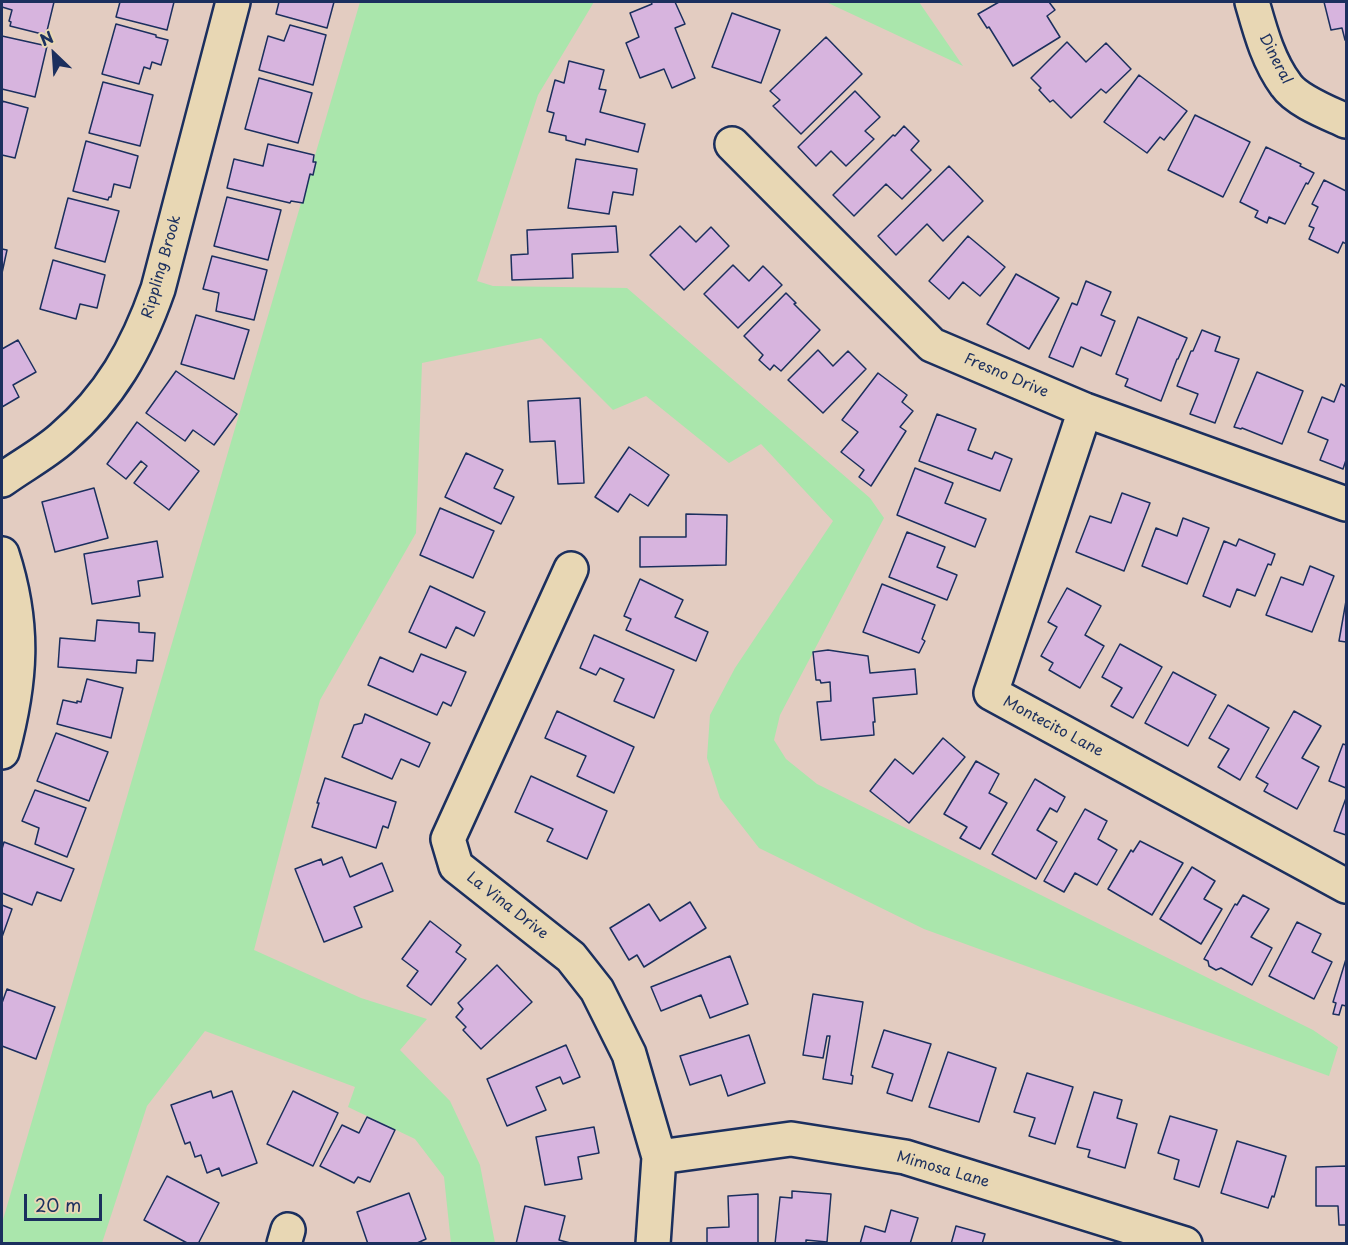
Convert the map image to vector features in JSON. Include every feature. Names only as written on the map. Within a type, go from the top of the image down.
[{"type":"street","name":"Rippling Brook","points":[[2,480],[60,440],[77,424],[115,381],[132,352],[158,290],[233,2]]},
{"type":"street","name":"Dineral","points":[[1252,2],[1264,43],[1287,86],[1315,107],[1347,121]]},
{"type":"street","name":"Fresno Drive","points":[[732,144],[932,345],[1085,410],[1347,504]]},
{"type":"street","name":"Montecito Lane","points":[[1085,410],[991,693],[1347,886]]},
{"type":"street","points":[[2,554],[15,604],[19,649],[18,675],[2,752]]},
{"type":"street","name":"La Vina Drive","points":[[571,569],[448,839],[456,866],[571,957],[597,990],[629,1054],[659,1157],[653,1244]]},
{"type":"street","name":"Mimosa Lane","points":[[659,1157],[791,1139],[905,1157],[1185,1244]]},
{"type":"green space","points":[[360,2],[594,2],[538,95],[477,281],[493,286],[627,288],[870,498],[884,518],[780,715],[774,740],[786,759],[817,784],[1313,1030],[1338,1047],[1329,1076],[924,929],[759,848],[720,798],[707,758],[710,715],[735,668],[833,521],[761,444],[729,463],[646,396],[613,410],[541,338],[422,363],[416,533],[320,700],[254,950],[361,998],[427,1019],[400,1050],[450,1101],[480,1165],[495,1243],[451,1243],[444,1177],[415,1139],[348,1107],[355,1087],[205,1031],[147,1106],[102,1243],[2,1243],[2,1223]]},
{"type":"green space","points":[[826,2],[919,2],[963,66]]},
{"type":"building","points":[[2,2],[54,2],[46,35],[10,26],[12,10],[2,7]]},
{"type":"building","points":[[120,2],[174,2],[167,30],[116,17]]},
{"type":"building","points":[[279,2],[334,2],[327,28],[276,14]]},
{"type":"building","points":[[651,2],[675,2],[685,24],[675,28],[695,78],[672,88],[664,69],[640,78],[626,43],[639,37],[630,13],[652,4]]},
{"type":"building","points":[[999,2],[1049,2],[1055,10],[1047,16],[1060,37],[1013,66],[989,27],[987,28],[978,14]]},
{"type":"building","points":[[1324,2],[1346,2],[1346,40],[1342,28],[1331,30]]},
{"type":"building","points":[[732,13],[780,30],[761,83],[712,67]]},
{"type":"building","points":[[116,24],[168,40],[161,65],[152,62],[150,69],[144,67],[139,84],[102,74]]},
{"type":"building","points":[[290,25],[326,35],[313,85],[259,70],[268,36],[284,41]]},
{"type":"building","points":[[2,36],[47,46],[35,97],[2,89]]},
{"type":"building","points":[[826,37],[862,74],[801,134],[773,106],[780,100],[770,91]]},
{"type":"building","points":[[1067,42],[1086,62],[1106,43],[1131,69],[1106,93],[1101,89],[1071,118],[1053,100],[1050,102],[1031,78]]},
{"type":"building","points":[[569,61],[604,70],[599,89],[606,90],[600,112],[645,124],[638,152],[586,139],[585,145],[566,140],[566,136],[549,132],[554,113],[547,111],[555,80],[564,83]]},
{"type":"building","points":[[1139,75],[1187,111],[1164,140],[1160,137],[1147,153],[1104,122]]},
{"type":"building","points":[[259,78],[312,93],[298,143],[245,129]]},
{"type":"building","points":[[103,82],[153,95],[140,146],[89,133]]},
{"type":"building","points":[[855,91],[880,117],[865,131],[874,139],[846,166],[831,151],[816,166],[798,147]]},
{"type":"building","points":[[2,101],[28,108],[15,158],[2,155]]},
{"type":"building","points":[[1195,115],[1250,142],[1223,197],[1168,170]]},
{"type":"building","points":[[904,126],[919,141],[911,150],[931,170],[902,199],[886,184],[854,216],[833,195]]},
{"type":"building","points":[[86,141],[138,156],[130,188],[114,184],[108,200],[73,191]]},
{"type":"building","points":[[268,144],[314,155],[313,162],[316,162],[313,175],[310,174],[303,203],[291,201],[290,203],[227,188],[234,159],[263,166]]},
{"type":"building","points":[[1266,147],[1314,173],[1308,184],[1306,183],[1285,224],[1269,217],[1267,223],[1255,217],[1258,211],[1240,202]]},
{"type":"building","points":[[576,159],[637,169],[633,195],[613,192],[609,214],[568,208]]},
{"type":"building","points":[[949,166],[983,201],[943,241],[927,224],[896,255],[878,236]]},
{"type":"building","points":[[1324,180],[1346,191],[1346,244],[1343,242],[1338,253],[1309,239],[1314,228],[1309,226],[1318,207],[1312,204]]},
{"type":"building","points":[[227,197],[281,210],[268,260],[214,246]]},
{"type":"building","points":[[68,198],[119,211],[105,262],[55,248]]},
{"type":"building","points":[[616,226],[618,252],[572,254],[573,278],[512,280],[511,255],[528,254],[527,230]]},
{"type":"building","points":[[680,226],[696,242],[711,227],[729,246],[684,290],[650,255]]},
{"type":"building","points":[[968,236],[1005,267],[980,296],[963,282],[949,299],[929,281]]},
{"type":"building","points":[[2,249],[7,250],[2,273]]},
{"type":"building","points":[[212,256],[267,270],[254,320],[216,311],[219,293],[203,289]]},
{"type":"building","points":[[53,260],[105,275],[97,308],[80,304],[76,319],[40,309]]},
{"type":"building","points":[[733,265],[749,281],[763,266],[782,285],[738,328],[704,294]]},
{"type":"building","points":[[1016,274],[1059,298],[1029,349],[987,324]]},
{"type":"building","points":[[1086,281],[1111,292],[1101,315],[1115,321],[1101,356],[1081,347],[1073,367],[1049,357],[1072,303],[1077,305]]},
{"type":"building","points":[[786,293],[820,330],[781,371],[774,365],[770,370],[759,360],[763,355],[744,336]]},
{"type":"building","points":[[196,315],[249,330],[234,379],[181,364]]},
{"type":"building","points":[[1138,317],[1187,338],[1161,401],[1125,386],[1128,379],[1116,374]]},
{"type":"building","points":[[1202,330],[1220,337],[1215,351],[1239,359],[1215,423],[1190,414],[1198,394],[1177,386]]},
{"type":"building","points":[[18,340],[36,372],[13,385],[19,397],[2,407],[2,349]]},
{"type":"building","points":[[818,350],[833,366],[848,351],[866,369],[823,413],[788,380]]},
{"type":"building","points":[[176,371],[237,414],[214,445],[193,430],[185,441],[146,413]]},
{"type":"building","points":[[1257,372],[1303,391],[1282,444],[1234,427]]},
{"type":"building","points":[[878,373],[907,395],[902,402],[913,411],[900,427],[906,431],[871,486],[859,477],[864,470],[841,452],[858,432],[842,420]]},
{"type":"building","points":[[1341,384],[1346,387],[1346,460],[1343,469],[1320,460],[1328,440],[1308,432],[1322,397],[1334,402]]},
{"type":"building","points":[[580,398],[584,483],[558,484],[555,441],[530,442],[528,401]]},
{"type":"building","points":[[937,414],[976,429],[968,450],[992,459],[995,452],[1012,459],[1000,491],[919,461]]},
{"type":"building","points":[[137,422],[199,471],[169,510],[134,483],[147,466],[141,461],[126,479],[107,464]]},
{"type":"building","points":[[629,447],[669,475],[648,506],[630,494],[618,512],[595,497]]},
{"type":"building","points":[[466,453],[503,470],[494,488],[514,497],[501,524],[445,497]]},
{"type":"building","points":[[915,468],[953,483],[945,503],[986,519],[975,547],[897,515]]},
{"type":"building","points":[[94,488],[108,538],[55,552],[42,502]]},
{"type":"building","points":[[1122,493],[1150,503],[1124,571],[1076,552],[1090,516],[1111,523]]},
{"type":"building","points":[[440,508],[494,531],[473,578],[420,555]]},
{"type":"building","points":[[686,514],[727,515],[726,565],[640,567],[640,537],[686,537]]},
{"type":"building","points":[[1183,518],[1209,528],[1187,584],[1142,566],[1156,528],[1177,536]]},
{"type":"building","points":[[907,532],[945,547],[937,567],[957,575],[947,600],[889,577]]},
{"type":"building","points":[[1239,539],[1275,554],[1271,565],[1268,564],[1255,596],[1237,589],[1230,607],[1203,596],[1224,541],[1236,546]]},
{"type":"building","points":[[157,541],[163,577],[138,581],[140,596],[92,604],[84,554]]},
{"type":"building","points":[[1310,566],[1334,576],[1312,632],[1266,615],[1281,577],[1303,585]]},
{"type":"building","points":[[640,579],[683,600],[675,617],[708,632],[696,661],[626,630],[631,619],[624,616]]},
{"type":"building","points":[[882,584],[935,605],[922,639],[925,641],[919,653],[863,632]]},
{"type":"building","points":[[430,586],[485,612],[474,636],[456,627],[446,648],[409,632]]},
{"type":"building","points":[[1067,588],[1101,606],[1085,635],[1104,646],[1080,688],[1049,670],[1053,663],[1041,656],[1057,627],[1048,622]]},
{"type":"building","points":[[1346,601],[1346,642],[1339,641]]},
{"type":"building","points":[[97,620],[139,623],[139,632],[155,633],[153,661],[137,660],[136,673],[58,667],[60,638],[95,641]]},
{"type":"building","points":[[594,635],[674,670],[654,718],[614,701],[624,679],[600,668],[596,675],[580,668]]},
{"type":"building","points":[[1120,644],[1162,667],[1133,718],[1111,706],[1122,688],[1102,677]]},
{"type":"building","points":[[828,650],[868,656],[870,673],[915,669],[917,694],[873,698],[874,735],[821,740],[817,702],[831,701],[830,682],[821,683],[820,680],[816,680],[813,652]]},
{"type":"building","points":[[421,654],[466,672],[451,706],[443,702],[437,715],[368,685],[380,657],[413,672]]},
{"type":"building","points":[[1173,672],[1216,695],[1188,746],[1145,723]]},
{"type":"building","points":[[87,679],[123,688],[111,738],[57,724],[63,700],[81,702]]},
{"type":"building","points":[[1228,705],[1269,728],[1240,780],[1218,767],[1229,749],[1209,738]]},
{"type":"building","points":[[557,711],[634,747],[614,793],[577,776],[586,756],[545,738]]},
{"type":"building","points":[[1294,711],[1321,726],[1302,758],[1319,767],[1297,809],[1264,791],[1268,784],[1256,777]]},
{"type":"building","points":[[365,714],[430,743],[419,767],[401,759],[392,779],[342,757],[354,725],[362,723]]},
{"type":"building","points":[[56,733],[108,752],[89,801],[37,781]]},
{"type":"building","points":[[943,738],[965,757],[909,823],[870,791],[895,759],[913,774]]},
{"type":"building","points":[[1343,744],[1346,745],[1346,788],[1329,781]]},
{"type":"building","points":[[976,761],[999,774],[989,793],[1007,803],[980,849],[960,838],[967,827],[944,814]]},
{"type":"building","points":[[531,776],[607,811],[587,859],[547,841],[553,829],[515,812]]},
{"type":"building","points":[[325,778],[396,802],[388,828],[383,826],[376,848],[312,827]]},
{"type":"building","points":[[1035,779],[1065,797],[1057,812],[1050,808],[1037,830],[1057,842],[1036,879],[992,854]]},
{"type":"building","points":[[35,790],[86,808],[67,857],[35,844],[39,828],[22,821]]},
{"type":"building","points":[[1346,798],[1346,835],[1334,831]]},
{"type":"building","points":[[1085,809],[1107,821],[1098,839],[1117,850],[1097,885],[1075,873],[1064,892],[1044,881]]},
{"type":"building","points":[[1140,841],[1183,863],[1152,915],[1108,889],[1131,850],[1133,852]]},
{"type":"building","points":[[4,842],[74,869],[61,901],[37,892],[32,905],[2,893]]},
{"type":"building","points":[[342,857],[350,877],[382,863],[393,891],[354,907],[362,927],[324,942],[295,869],[321,859],[323,865]]},
{"type":"building","points":[[1192,867],[1215,881],[1204,899],[1222,909],[1201,944],[1160,919]]},
{"type":"building","points":[[1243,895],[1269,909],[1251,937],[1272,948],[1252,985],[1221,968],[1216,970],[1204,959],[1235,904],[1237,905]]},
{"type":"building","points":[[690,902],[706,928],[644,967],[637,955],[629,960],[610,928],[649,904],[660,921]]},
{"type":"building","points":[[2,905],[12,909],[2,937]]},
{"type":"building","points":[[430,921],[461,945],[456,952],[466,959],[431,1005],[407,986],[418,971],[402,959]]},
{"type":"building","points":[[1297,922],[1321,934],[1312,952],[1332,962],[1314,999],[1269,976]]},
{"type":"building","points":[[730,956],[748,1004],[710,1018],[701,995],[661,1011],[651,987]]},
{"type":"building","points":[[1346,959],[1346,1006],[1342,1005],[1339,1015],[1333,1014],[1336,1003],[1333,1002]]},
{"type":"building","points":[[497,965],[532,1002],[481,1049],[463,1030],[466,1027],[456,1017],[463,1009],[458,1003]]},
{"type":"building","points":[[7,989],[55,1007],[36,1059],[2,1046],[2,1003]]},
{"type":"building","points":[[813,994],[863,1002],[851,1075],[853,1076],[852,1084],[823,1079],[830,1036],[827,1036],[823,1058],[803,1055]]},
{"type":"building","points":[[884,1030],[931,1044],[912,1101],[887,1093],[893,1074],[872,1067]]},
{"type":"building","points":[[749,1035],[765,1083],[728,1096],[721,1075],[690,1085],[680,1056]]},
{"type":"building","points":[[566,1045],[580,1077],[563,1084],[560,1077],[536,1087],[546,1110],[507,1126],[487,1079]]},
{"type":"building","points":[[948,1052],[996,1068],[979,1122],[929,1107]]},
{"type":"building","points":[[1027,1073],[1073,1087],[1055,1144],[1029,1136],[1035,1118],[1014,1112]]},
{"type":"building","points":[[211,1091],[213,1098],[232,1091],[257,1163],[222,1176],[219,1168],[207,1173],[201,1155],[195,1157],[190,1142],[185,1144],[171,1105]]},
{"type":"building","points":[[293,1091],[338,1113],[313,1166],[267,1144]]},
{"type":"building","points":[[1094,1092],[1122,1100],[1117,1118],[1137,1124],[1125,1168],[1088,1157],[1090,1150],[1077,1147]]},
{"type":"building","points":[[1170,1116],[1217,1130],[1199,1187],[1174,1179],[1179,1160],[1158,1153]]},
{"type":"building","points":[[367,1117],[395,1130],[370,1182],[358,1177],[354,1183],[320,1166],[342,1125],[359,1133]]},
{"type":"building","points":[[594,1127],[599,1153],[578,1157],[582,1179],[545,1185],[536,1137]]},
{"type":"building","points":[[1237,1141],[1286,1156],[1274,1197],[1272,1196],[1268,1208],[1221,1193]]},
{"type":"building","points":[[1346,1166],[1346,1225],[1339,1225],[1338,1206],[1316,1206],[1316,1167]]},
{"type":"building","points":[[167,1176],[219,1203],[198,1244],[189,1244],[144,1220]]},
{"type":"building","points":[[792,1191],[831,1194],[827,1242],[806,1240],[806,1244],[775,1244],[780,1197],[792,1198]]},
{"type":"building","points":[[409,1193],[426,1239],[415,1244],[368,1244],[357,1212]]},
{"type":"building","points":[[758,1194],[758,1244],[707,1244],[707,1228],[729,1227],[728,1196]]},
{"type":"building","points":[[525,1206],[565,1216],[559,1240],[574,1244],[516,1244]]},
{"type":"building","points":[[891,1210],[918,1218],[910,1244],[860,1244],[865,1226],[885,1232]]},
{"type":"building","points":[[956,1226],[985,1234],[982,1244],[951,1244]]}]
